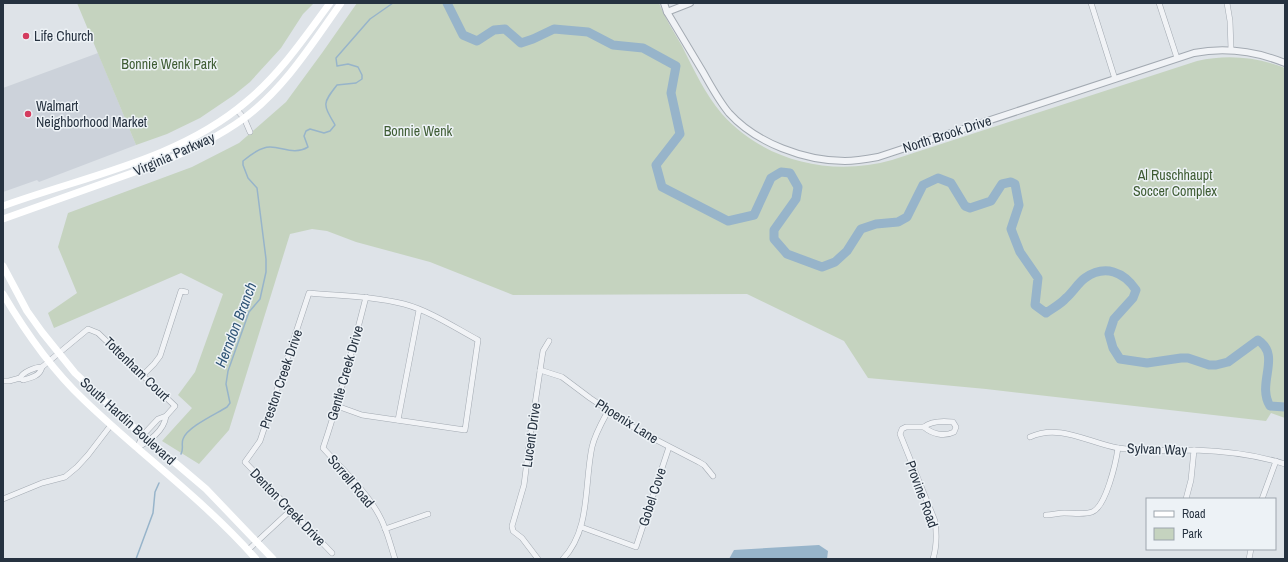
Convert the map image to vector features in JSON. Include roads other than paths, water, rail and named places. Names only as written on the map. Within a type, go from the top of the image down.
[{"type":"main road","name":"Virginia Parkway","points":[[3,206],[105,173],[194,138],[237,110],[256,93],[282,67],[330,3]]},
{"type":"main road","name":"Virginia Parkway","points":[[3,219],[142,170],[190,150],[213,138],[244,118],[270,95],[294,69],[341,3]]},
{"type":"main road","points":[[138,160],[142,170]]},
{"type":"main road","name":"South Hardin Boulevard","points":[[3,266],[27,311],[75,372],[143,435],[206,489],[273,559]]},
{"type":"main road","name":"South Hardin Boulevard","points":[[3,294],[23,328],[48,361],[83,399],[221,522],[256,559]]},
{"type":"street","name":"North Brook Drive","points":[[664,3],[667,12],[730,114],[741,124],[770,143],[786,150],[828,160],[845,161],[878,157],[1177,58],[1207,51],[1231,49],[1251,52],[1285,63]]},
{"type":"street","points":[[667,12],[690,3]]},
{"type":"street","points":[[1091,3],[1116,79]]},
{"type":"street","points":[[1159,3],[1177,58]]},
{"type":"street","points":[[1227,3],[1230,21],[1231,49]]},
{"type":"street","points":[[237,110],[244,118],[250,132]]},
{"type":"street","points":[[143,375],[160,356],[181,291],[186,292]]},
{"type":"street","name":"Preston Creek Drive","points":[[245,462],[260,441],[309,293],[366,297]]},
{"type":"street","points":[[337,406],[362,415],[465,430],[478,340],[404,304],[366,297]]},
{"type":"street","name":"Gentle Creek Drive","points":[[323,448],[351,358],[366,297]]},
{"type":"street","points":[[398,420],[419,310]]},
{"type":"street","name":"Tottenham Court","points":[[59,353],[88,329],[98,333],[175,406],[166,416]]},
{"type":"street","name":"Lucent Drive","points":[[538,559],[522,538],[512,530],[512,526],[524,485],[543,351],[549,341]]},
{"type":"street","points":[[3,381],[10,381],[20,378],[21,375],[37,367],[42,367],[59,353]]},
{"type":"street","name":"Phoenix Lane","points":[[540,370],[562,377],[608,411],[668,447],[704,465],[713,476]]},
{"type":"street","points":[[563,559],[574,545],[581,527],[592,446],[608,411]]},
{"type":"street","points":[[166,416],[165,423],[150,441],[138,448],[143,435],[158,419],[166,416]]},
{"type":"street","points":[[949,422],[953,422],[956,427],[954,432],[951,434],[941,435],[924,427],[929,423],[949,422]]},
{"type":"street","points":[[3,499],[42,483],[65,476],[77,467],[88,455],[111,425]]},
{"type":"street","name":"Provine Road","points":[[924,427],[906,427],[900,434],[934,522],[937,537],[933,559]]},
{"type":"street","name":"Sylvan Way","points":[[1030,437],[1038,433],[1066,434],[1118,448],[1142,450],[1194,450],[1256,457],[1285,464]]},
{"type":"street","name":"Gobel Cove","points":[[581,527],[636,546],[668,447]]},
{"type":"street","name":"Sorrell Road","points":[[323,448],[370,501],[379,515],[395,559]]},
{"type":"street","points":[[1046,515],[1086,513],[1095,510],[1099,506],[1112,478],[1118,448]]},
{"type":"street","points":[[1186,498],[1192,475],[1194,450]]},
{"type":"street","points":[[1262,498],[1276,461]]},
{"type":"street","name":"Denton Creek Drive","points":[[245,462],[332,553]]},
{"type":"street","points":[[248,550],[291,510]]},
{"type":"street","points":[[385,529],[428,514]]},
{"type":"water","points":[[819,545],[828,551],[827,559],[729,559],[734,550]]},
{"type":"waterway","name":"Herndon Branch","points":[[181,454],[182,441],[186,434],[196,425],[227,407],[230,403],[226,384],[228,371],[249,312],[260,299],[266,272],[266,259],[257,188],[248,178],[243,161],[258,150],[269,147],[296,151],[302,150],[308,147],[304,136],[306,131],[310,129],[324,133],[330,131],[335,125],[326,108],[329,96],[337,85],[356,83],[362,79],[362,75],[358,67],[348,64],[337,66],[336,58],[370,19],[393,3]]},
{"type":"waterway","points":[[447,3],[463,35],[477,41],[494,30],[505,29],[521,43],[554,29],[588,32],[613,45],[643,48],[676,66],[671,93],[680,134],[656,165],[662,187],[728,221],[754,215],[771,178],[781,172],[790,173],[798,187],[796,199],[774,230],[774,239],[787,254],[822,267],[835,262],[847,251],[861,229],[876,224],[898,222],[907,217],[923,185],[938,178],[951,183],[965,206],[970,208],[991,201],[1002,184],[1011,182],[1015,184],[1019,205],[1011,229],[1020,252],[1038,278],[1035,305],[1046,313],[1064,300],[1085,278],[1100,271],[1114,272],[1126,279],[1136,290],[1133,298],[1114,319],[1109,334],[1113,348],[1120,359],[1147,363],[1188,358],[1209,365],[1216,365],[1228,362],[1258,340],[1265,346],[1268,354],[1269,362],[1266,397],[1270,406],[1285,407]]},
{"type":"waterway","name":"Herndon Branch","points":[[136,559],[153,513],[155,492],[159,483]]},
{"type":"place","name":"Life Church","points":[[26,36]]},
{"type":"place","name":"Walmart Neighborhood Market","points":[[28,114]]},
{"type":"park label","name":"Bonnie Wenk Park","points":[[169,64]]},
{"type":"park label","name":"Bonnie Wenk","points":[[418,131]]},
{"type":"park label","name":"Al Ruschhaupt Soccer Complex","points":[[1175,184]]}]
